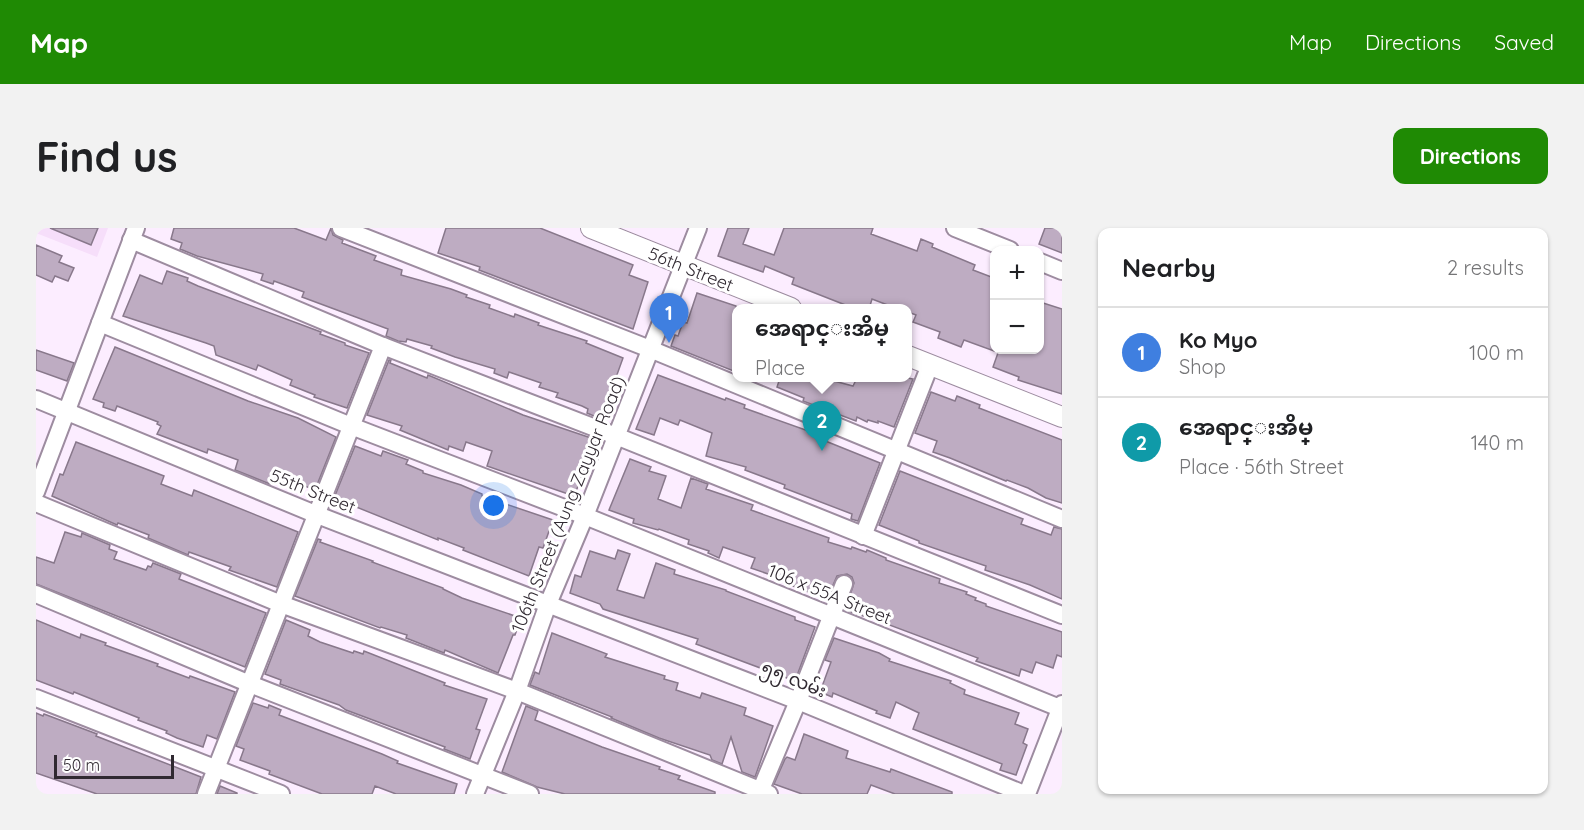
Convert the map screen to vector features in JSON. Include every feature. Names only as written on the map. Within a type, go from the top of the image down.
[{"type":"street","points":[[341,228],[650,350],[1062,519]]},
{"type":"street","name":"56th Street","points":[[591,228],[778,304]]},
{"type":"street","name":"106th Street (Aung Zayyar Road)","points":[[475,794],[698,228]]},
{"type":"street","points":[[955,228],[1000,246]]},
{"type":"street","points":[[36,492],[134,234],[383,346],[616,436],[1062,615]]},
{"type":"street","points":[[1044,264],[1062,271]]},
{"type":"street","name":"106 x 55A Street","points":[[100,322],[351,426],[585,516],[1062,707]]},
{"type":"street","points":[[206,794],[383,346]]},
{"type":"street","points":[[912,357],[1062,417]]},
{"type":"street","points":[[863,536],[930,364]]},
{"type":"street","name":"55th Street","points":[[36,399],[315,514],[548,604]]},
{"type":"street","points":[[36,503],[281,604],[517,691],[763,793],[843,584]]},
{"type":"street","points":[[36,594],[250,684],[530,794]]},
{"type":"street","name":"၅၅ လမ်း","points":[[548,604],[798,701],[1025,794]]},
{"type":"street","points":[[36,698],[281,794]]},
{"type":"street","points":[[1025,794],[1062,707]]},
{"type":"shaded area","points":[[36,228],[108,228],[97,257],[36,233]]},
{"type":"building","points":[[50,228],[98,228],[91,245]]},
{"type":"building","points":[[174,228],[294,228],[326,240],[331,228],[333,235],[343,240],[342,243],[376,256],[374,260],[402,270],[401,275],[451,289],[490,305],[489,308],[514,317],[515,314],[539,323],[538,325],[587,341],[586,343],[623,358],[601,419],[587,413],[588,409],[582,406],[556,397],[558,393],[539,387],[541,383],[509,372],[507,378],[494,373],[495,369],[455,357],[431,348],[432,346],[407,339],[406,342],[398,341],[386,336],[388,329],[302,297],[304,292],[274,281],[273,284],[261,280],[263,274],[180,249],[182,243],[171,239]]},
{"type":"building","points":[[446,228],[540,228],[633,265],[629,275],[648,282],[633,329],[479,270],[480,267],[438,253]]},
{"type":"building","points":[[728,228],[749,228],[743,244],[774,255],[784,228],[873,228],[871,234],[917,251],[921,239],[933,244],[932,247],[975,265],[973,270],[990,276],[990,350],[964,340],[961,347],[938,338],[940,332],[913,322],[916,315],[912,314],[912,304],[885,304],[872,299],[870,304],[843,304],[792,284],[794,278],[765,266],[763,272],[718,256]]},
{"type":"building","points":[[1045,228],[1062,228],[1062,253],[1039,244]]},
{"type":"building","points":[[36,245],[62,256],[59,262],[74,268],[68,281],[55,276],[52,282],[36,275]]},
{"type":"building","points":[[167,271],[188,278],[187,281],[198,286],[321,332],[320,334],[345,343],[345,345],[369,353],[347,408],[314,397],[315,395],[290,385],[292,380],[258,365],[256,370],[216,355],[214,346],[123,316],[140,275],[162,284]]},
{"type":"building","points":[[697,293],[732,305],[732,370],[671,346],[683,322],[687,323]]},
{"type":"building","points":[[1044,303],[1062,309],[1062,394],[1018,380],[1019,377],[993,367],[998,354],[1044,354]]},
{"type":"building","points":[[115,347],[248,401],[298,418],[336,437],[315,490],[300,484],[299,490],[272,480],[270,484],[235,470],[238,460],[208,449],[207,453],[157,434],[161,426],[157,424],[158,422],[117,406],[115,411],[103,407],[104,403],[93,399]]},
{"type":"building","points":[[36,350],[74,363],[67,381],[36,370]]},
{"type":"building","points":[[389,360],[391,360],[390,363],[427,378],[428,375],[523,415],[597,440],[574,496],[487,466],[492,451],[466,442],[463,451],[449,446],[448,450],[400,430],[402,426],[367,415]]},
{"type":"building","points":[[658,375],[745,405],[744,408],[814,433],[813,436],[880,463],[858,521],[851,519],[852,514],[784,488],[785,485],[745,470],[746,467],[706,456],[712,433],[680,420],[678,425],[660,418],[654,435],[636,429]]},
{"type":"building","points":[[779,382],[838,382],[853,386],[855,382],[912,382],[894,427],[878,421],[878,423],[868,420],[867,422],[857,417],[856,421],[803,401],[804,398],[777,387]]},
{"type":"building","points":[[931,392],[955,401],[957,396],[980,405],[979,408],[1062,440],[1062,503],[933,452],[937,441],[915,433]]},
{"type":"building","points":[[76,442],[164,476],[161,484],[192,496],[194,490],[298,532],[277,587],[229,570],[231,567],[189,552],[188,555],[148,538],[149,535],[118,523],[117,525],[52,496]]},
{"type":"building","points":[[355,446],[381,456],[383,451],[408,460],[406,464],[423,473],[553,520],[543,548],[539,547],[529,576],[463,550],[464,548],[438,538],[438,540],[334,498]]},
{"type":"building","points":[[630,459],[651,467],[649,471],[666,476],[658,499],[681,508],[691,478],[708,484],[706,489],[753,505],[751,510],[829,538],[828,542],[851,549],[852,547],[866,552],[867,550],[886,560],[940,579],[939,583],[967,592],[966,594],[986,606],[1062,632],[1062,657],[1057,655],[1053,668],[1036,662],[1032,673],[1021,669],[1019,676],[976,661],[978,658],[845,610],[854,583],[852,577],[847,574],[837,576],[827,599],[793,586],[794,583],[751,568],[755,558],[723,547],[719,558],[708,553],[709,551],[688,544],[689,540],[659,529],[633,523],[634,519],[609,510]]},
{"type":"building","points":[[900,471],[1023,519],[1021,524],[1051,535],[1054,527],[1062,529],[1062,599],[1030,585],[985,570],[986,566],[919,543],[919,541],[879,525]]},
{"type":"building","points":[[65,532],[81,537],[82,533],[110,545],[109,549],[117,552],[114,559],[146,570],[153,563],[181,574],[179,579],[266,613],[245,667],[36,584],[36,557],[54,563]]},
{"type":"building","points":[[318,539],[321,540],[320,542],[443,588],[462,598],[521,618],[498,673],[445,650],[444,653],[406,638],[407,635],[380,628],[295,596]]},
{"type":"building","points":[[618,550],[630,554],[617,590],[644,598],[656,563],[675,570],[674,574],[726,590],[815,627],[795,681],[696,644],[698,639],[603,609],[600,604],[570,593],[575,575],[581,577],[590,551],[615,559]]},
{"type":"building","points":[[36,620],[80,638],[81,634],[106,643],[105,645],[189,678],[190,676],[235,692],[217,739],[207,735],[203,747],[177,738],[166,733],[167,731],[138,720],[139,718],[74,692],[73,694],[36,680]]},
{"type":"building","points":[[286,620],[310,630],[308,636],[320,642],[353,653],[354,651],[363,654],[364,651],[445,683],[444,685],[487,699],[476,729],[480,730],[470,759],[444,749],[445,747],[346,710],[339,705],[280,684],[281,680],[265,674]]},
{"type":"building","points":[[552,633],[607,654],[605,657],[665,676],[664,679],[678,683],[676,690],[700,698],[702,693],[746,708],[744,715],[773,726],[755,777],[742,772],[731,737],[722,764],[712,760],[710,755],[659,738],[530,685],[535,672],[539,674]]},
{"type":"building","points":[[834,638],[879,653],[890,659],[889,661],[951,681],[950,683],[965,690],[964,694],[1019,713],[1015,724],[1028,729],[1023,743],[1027,745],[1016,775],[1000,770],[1002,764],[913,729],[919,713],[896,702],[890,718],[833,693],[832,697],[820,692],[831,662],[825,660]]},
{"type":"building","points":[[253,703],[268,708],[269,705],[281,710],[279,715],[382,754],[398,761],[397,763],[457,784],[454,794],[396,794],[375,786],[372,794],[322,794],[269,774],[270,771],[240,760],[244,749],[236,746]]},
{"type":"building","points":[[526,706],[538,711],[535,720],[660,767],[659,769],[680,776],[678,779],[715,792],[715,794],[565,794],[537,787],[502,772]]},
{"type":"building","points":[[36,713],[97,734],[96,736],[201,777],[196,794],[97,794],[36,773]]},
{"type":"building","points":[[804,734],[848,751],[846,758],[890,772],[891,769],[952,792],[952,794],[895,794],[871,785],[867,794],[802,794],[774,784],[785,759],[787,757],[795,760]]},
{"type":"building","points":[[220,786],[237,793],[237,794],[217,794]]},
{"type":"place","name":"Ko Myo","points":[[669,343]]},
{"type":"place","name":"အေရာင္းအိမ္","points":[[822,451]]}]
